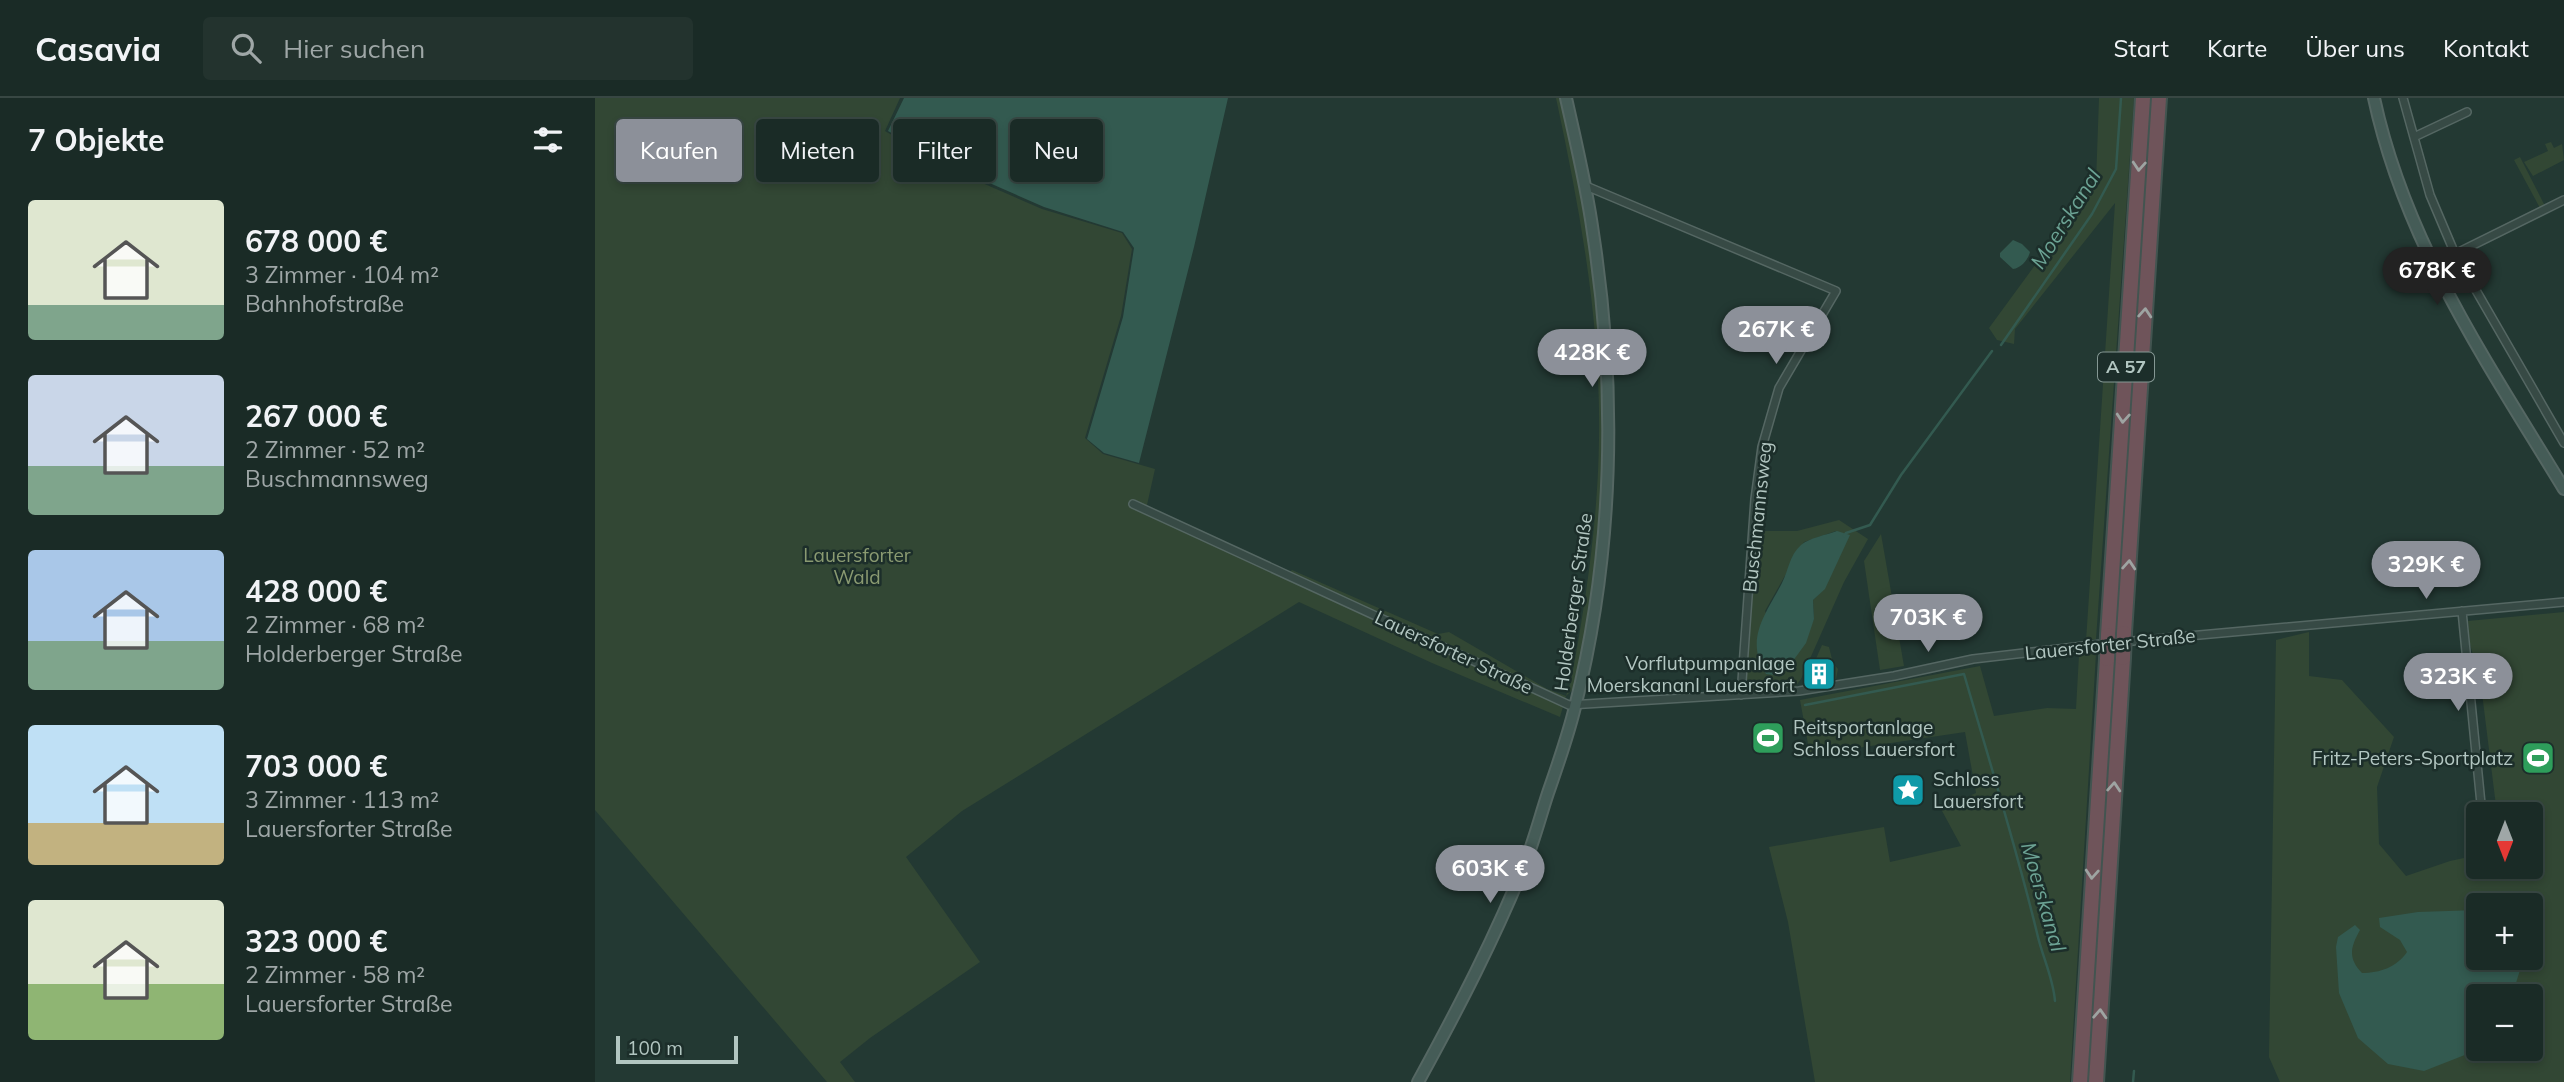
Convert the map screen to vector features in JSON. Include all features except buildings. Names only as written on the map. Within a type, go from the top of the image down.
[{"type":"highway","name":"A 57","points":[[2080,1082],[2144,98]]},
{"type":"highway","name":"A 57","points":[[2096,1082],[2159,98]]},
{"type":"main road","name":"Holderberger Straße","points":[[1418,1082],[1474,979],[1528,856],[1576,705],[1591,632],[1602,557],[1608,439],[1605,342],[1586,186],[1566,98]]},
{"type":"main road","points":[[2374,98],[2388,154],[2417,233],[2455,309],[2564,489]]},
{"type":"street","points":[[2403,98],[2430,195],[2455,254],[2564,443]]},
{"type":"street","points":[[2414,136],[2467,112]]},
{"type":"street","name":"Buschmannsweg","points":[[1586,186],[1836,291],[1779,388],[1762,447],[1741,695]]},
{"type":"street","points":[[2455,254],[2564,200]]},
{"type":"street","name":"Lauersforter Straße","points":[[1133,504],[1569,705],[1799,691],[1894,676],[1973,659],[2083,645],[2564,603]]},
{"type":"street","points":[[2462,611],[2481,802]]},
{"type":"green space","name":"Lauersforter Wald","points":[[595,98],[900,98],[885,131],[893,136],[893,182],[980,182],[1042,209],[1122,233],[1132,249],[1121,316],[1085,438],[1103,454],[1155,469],[1145,514],[1285,577],[1292,570],[1438,634],[1449,632],[1547,689],[1566,696],[1560,717],[1432,663],[1299,602],[962,811],[906,857],[980,962],[840,1062],[855,1082],[827,1082],[595,810]]},
{"type":"green space","points":[[1556,98],[1563,98],[1587,222],[1598,297],[1604,395],[1604,444],[1592,590],[1575,687],[1566,696],[1582,621],[1594,530],[1599,396],[1587,267]]},
{"type":"green space","points":[[2099,98],[2134,98],[2096,639],[2086,641],[2115,203],[2015,329],[2014,344],[1997,340],[1989,328],[2096,182]]},
{"type":"green space","points":[[2551,142],[2554,148],[2562,144],[2564,160],[2533,176],[2524,162],[2548,151],[2545,144]]},
{"type":"green space","points":[[2520,157],[2545,206],[2540,208],[2514,160]]},
{"type":"green space","points":[[1839,520],[1868,539],[1844,582],[1795,687],[1750,691],[1745,688],[1757,531],[1797,531]],"holes":[[[1836,531],[1829,577],[1813,600],[1814,619],[1790,668],[1765,611],[1804,542]]]},
{"type":"green space","points":[[1881,534],[1904,666],[1880,670],[1864,561]]},
{"type":"green space","points":[[2564,612],[2564,1082],[2280,1082],[2269,1057],[2276,640],[2309,632],[2309,676],[2342,680],[2394,737],[2377,787],[2379,844],[2406,876],[2466,858],[2466,879],[2543,879],[2543,802],[2496,802],[2481,685],[2470,644],[2468,621]]},
{"type":"green space","points":[[1822,645],[1829,647],[1833,663],[1838,669],[1836,679],[1813,685],[1807,679]]},
{"type":"green space","points":[[2096,654],[2070,1082],[1815,1082],[1788,922],[1769,847],[1884,827],[1890,862],[1961,846],[1941,809],[1976,793],[1965,732],[1810,755],[1800,700],[1980,666],[1994,716],[2047,708],[2076,709],[2079,655]]},
{"type":"shaded area","points":[[904,98],[1228,98],[1194,247],[1139,463],[1104,453],[1087,439],[1123,317],[1134,248],[1123,232],[1044,207],[987,182],[996,182],[996,119],[894,119]]},
{"type":"shaded area","points":[[893,121],[893,134],[888,131]]},
{"type":"shaded area","points":[[2013,240],[2030,252],[2024,263],[2013,269],[2000,257],[2000,253]]},
{"type":"shaded area","points":[[1837,531],[1850,535],[1825,589],[1813,600],[1814,619],[1806,643],[1782,676],[1766,674],[1757,649],[1757,638],[1764,616],[1792,558],[1804,543]]},
{"type":"shaded area","points":[[2466,910],[2466,970],[2520,970],[2516,984],[2466,984],[2466,1054],[2424,1071],[2388,1064],[2358,1038],[2339,993],[2336,947],[2338,937],[2355,925],[2360,930],[2352,953],[2354,962],[2362,973],[2387,968],[2407,952],[2400,940],[2380,927],[2379,918],[2418,912]]},
{"type":"waterway","name":"Moerskanal","points":[[2001,345],[2092,214],[2116,169],[2121,98]]},
{"type":"waterway","name":"Moerskanal","points":[[1844,536],[1870,525],[1901,475],[1992,351]]},
{"type":"waterway","name":"Moerskanal","points":[[1805,705],[1964,674],[2011,835],[2055,1001]]},
{"type":"waterway","name":"Moerskanal","points":[[2133,1082],[2134,1071]]},
{"type":"place","name":"Vorflutpumpanlage Moerskananl Lauersfort","points":[[1819,674]]},
{"type":"place","name":"Reitsportanlage Schloss Lauersfort","points":[[1768,738]]},
{"type":"place","name":"Fritz-Peters-Sportplatz","points":[[2538,758]]},
{"type":"place","name":"Schloss Lauersfort","points":[[1908,790]]}]
